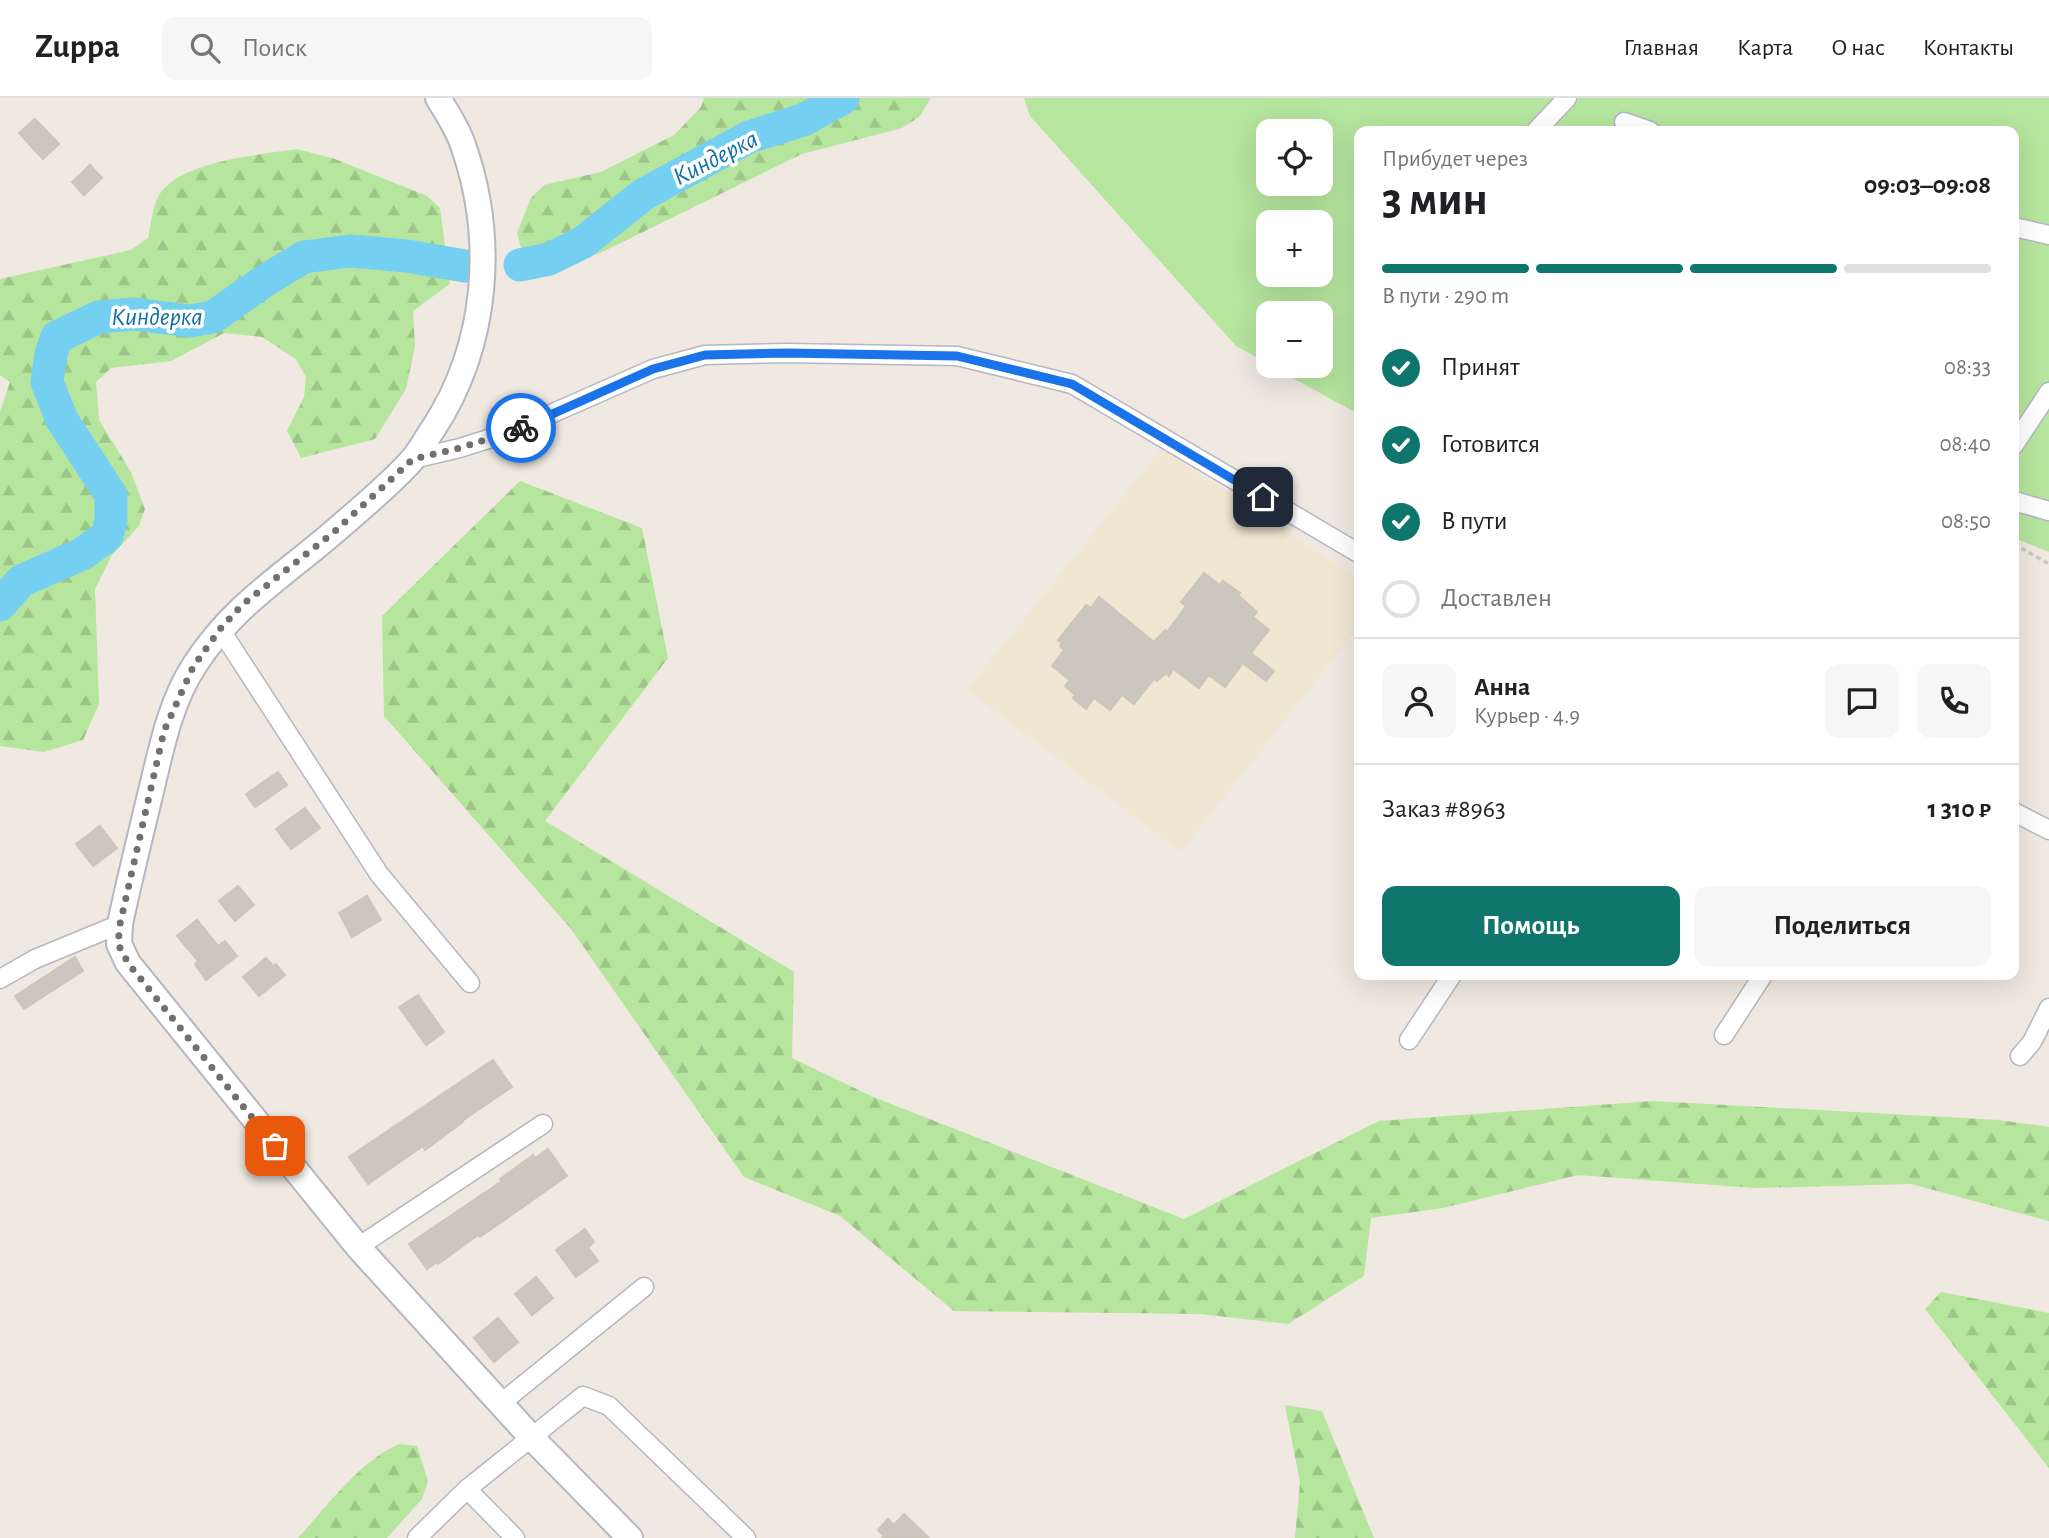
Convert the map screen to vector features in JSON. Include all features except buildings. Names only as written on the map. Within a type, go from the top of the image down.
[{"type":"street","points":[[438,98],[462,142],[475,183],[482,236],[483,274],[479,314],[466,363],[447,408],[413,459],[334,532],[242,605],[220,629],[193,667],[164,731],[120,924],[118,944],[128,963],[358,1247],[500,1404],[630,1538]]},
{"type":"street","points":[[1541,126],[1567,98]]},
{"type":"street","points":[[1624,122],[1636,126]]},
{"type":"street","points":[[2019,228],[2049,234]]},
{"type":"street","points":[[413,459],[510,432],[653,369],[705,355],[787,353],[957,356],[1072,384],[1354,550]]},
{"type":"street","points":[[2019,438],[2049,393]]},
{"type":"street","points":[[2019,502],[2049,511]]},
{"type":"street","points":[[220,629],[379,874],[470,982]]},
{"type":"street","points":[[2019,815],[2049,830]]},
{"type":"street","points":[[0,979],[35,959],[120,924]]},
{"type":"street","points":[[1409,1040],[1449,980]]},
{"type":"street","points":[[1724,1035],[1760,980]]},
{"type":"street","points":[[2020,1056],[2032,1042],[2049,1008]]},
{"type":"street","points":[[358,1247],[543,1124]]},
{"type":"street","points":[[500,1404],[644,1287]]},
{"type":"street","points":[[416,1538],[467,1489],[583,1396],[608,1406],[746,1538]]},
{"type":"street","points":[[467,1489],[515,1538]]},
{"type":"path","points":[[2019,547],[2049,564]]},
{"type":"shaded area","points":[[1161,449],[1354,576],[1354,633],[1181,852],[967,690]]},
{"type":"green space","points":[[704,98],[931,98],[919,117],[902,128],[802,154],[598,254],[560,259],[522,252],[517,233],[531,198],[544,185],[601,172],[674,135],[701,107]]},
{"type":"green space","points":[[1024,98],[2049,98],[2049,552],[2019,540],[2019,126],[1354,126],[1354,412],[1293,378],[1333,378],[1333,301],[1256,301],[1256,357],[1236,346],[1030,116]]},
{"type":"green space","points":[[297,149],[335,159],[427,196],[440,208],[450,284],[413,311],[415,346],[406,389],[375,439],[301,458],[287,431],[304,397],[306,377],[296,359],[262,337],[224,333],[171,361],[111,368],[96,382],[99,420],[131,472],[145,509],[139,526],[112,555],[95,589],[99,704],[83,740],[44,752],[0,746],[0,412],[10,382],[0,375],[0,279],[131,250],[148,238],[159,195],[184,174],[242,157]]},
{"type":"green space","points":[[520,481],[642,528],[668,658],[545,821],[794,972],[792,1058],[871,1096],[1184,1219],[1379,1121],[1653,1101],[1999,1120],[2049,1127],[2049,1221],[1911,1184],[1755,1188],[1578,1175],[1443,1208],[1371,1218],[1364,1276],[1288,1324],[1201,1314],[954,1311],[840,1216],[744,1177],[571,929],[384,716],[382,616]]},
{"type":"green space","points":[[1941,1292],[2049,1313],[2049,1468],[1925,1309]]},
{"type":"green space","points":[[1285,1405],[1322,1411],[1374,1538],[1295,1538],[1300,1482]]},
{"type":"green space","points":[[399,1444],[417,1446],[428,1481],[422,1499],[387,1538],[298,1538],[357,1473]]},
{"type":"waterway","name":"Киндерка","points":[[520,265],[549,259],[582,243],[644,194],[749,137],[803,120],[843,98]]},
{"type":"waterway","name":"Киндерка","points":[[0,605],[21,581],[82,554],[107,536],[111,521],[111,495],[62,420],[47,382],[51,354],[57,337],[99,317],[134,314],[190,321],[213,317],[304,257],[350,251],[407,256],[465,266]]},
{"type":"way so far","points":[[275,1146],[128,963],[118,944],[124,904],[164,731],[193,667],[220,629],[242,605],[334,532],[413,459],[460,448],[521,428]]},
{"type":"route","points":[[521,428],[653,369],[705,355],[787,353],[957,356],[1072,384],[1263,497]]}]
